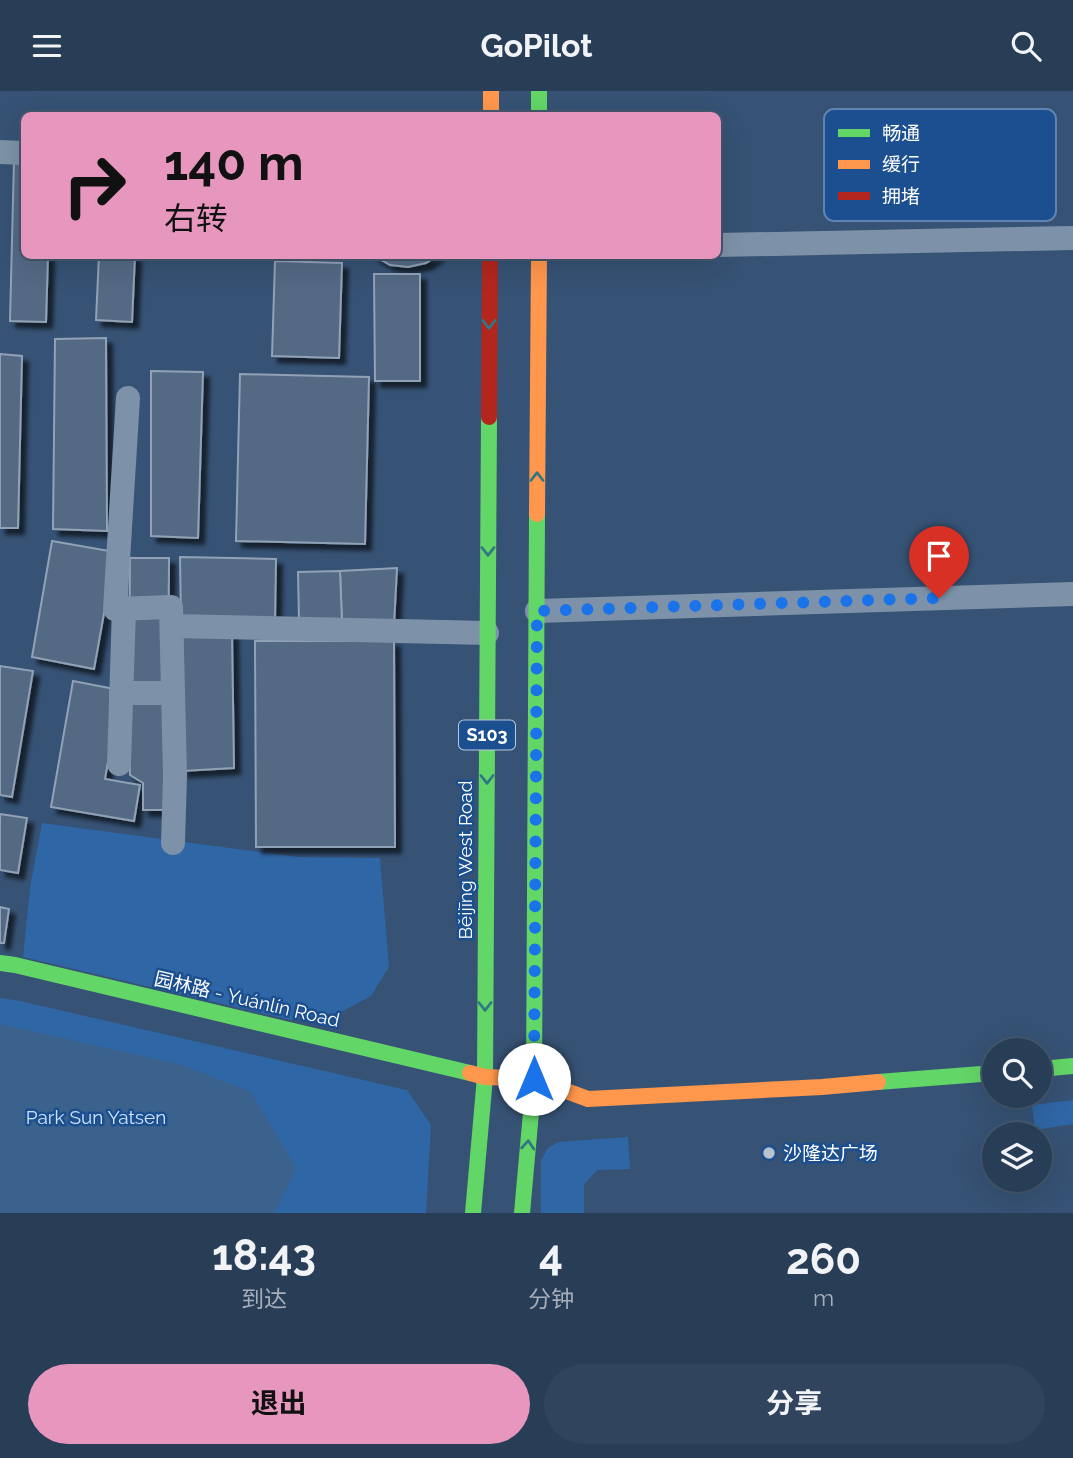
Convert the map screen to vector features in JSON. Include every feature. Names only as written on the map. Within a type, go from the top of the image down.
[{"type":"main road","points":[[491,91],[491,112]]},
{"type":"main road","points":[[539,112],[540,91]]},
{"type":"main road","name":"Běijīng West Road","points":[[473,1213],[485,1077],[489,259]]},
{"type":"main road","name":"S103","points":[[522,1213],[534,1079],[539,259]]},
{"type":"main road","name":"园林路 - Yuánlín Road","points":[[0,963],[485,1077],[534,1079],[588,1099],[822,1087],[982,1074]]},
{"type":"main road","points":[[1052,1068],[1073,1066]]},
{"type":"street","points":[[0,152],[21,153]]},
{"type":"street","points":[[721,245],[1073,238]]},
{"type":"street","points":[[128,398],[115,609],[171,607],[175,776],[173,843]]},
{"type":"street","points":[[537,611],[1073,594]]},
{"type":"street","points":[[119,764],[124,609]]},
{"type":"street","points":[[172,626],[487,633]]},
{"type":"street","points":[[121,693],[173,693]]},
{"type":"green space","points":[[42,823],[298,857],[380,858],[389,967],[371,996],[341,1012],[290,1020],[23,957],[30,888]]},
{"type":"green space","name":"Park Sun Yatsen","points":[[0,998],[407,1090],[431,1125],[426,1213],[0,1213]]},
{"type":"green space","points":[[1073,1100],[1073,1124],[1052,1127],[1052,1122],[1034,1122],[1032,1108],[1052,1108],[1052,1103]]},
{"type":"green space","points":[[628,1137],[630,1169],[597,1170],[584,1185],[584,1213],[541,1213],[541,1160],[548,1148],[558,1142]]},
{"type":"shaded area","name":"Park Sun Yatsen","points":[[0,1024],[182,1065],[251,1092],[296,1168],[275,1213],[0,1213]]},
{"type":"building","points":[[14,160],[21,160],[21,259],[48,259],[46,322],[10,321]]},
{"type":"building","points":[[99,259],[135,259],[132,322],[96,320]]},
{"type":"building","points":[[380,259],[432,259],[408,267],[390,265]]},
{"type":"building","points":[[275,261],[342,263],[339,358],[272,356]]},
{"type":"building","points":[[374,274],[420,274],[420,381],[375,381]]},
{"type":"building","points":[[106,338],[107,531],[53,529],[55,339]]},
{"type":"building","points":[[0,354],[22,356],[18,528],[0,528]]},
{"type":"building","points":[[151,371],[203,372],[198,538],[151,536]]},
{"type":"building","points":[[240,374],[369,377],[365,544],[236,541]]},
{"type":"building","points":[[52,541],[115,552],[94,669],[32,657]]},
{"type":"building","points":[[180,557],[276,559],[275,622],[181,618]]},
{"type":"building","points":[[130,558],[169,558],[168,686],[129,685]]},
{"type":"building","points":[[397,568],[394,625],[342,623],[340,571]]},
{"type":"building","points":[[340,571],[342,623],[299,621],[298,572]]},
{"type":"building","points":[[181,631],[232,633],[234,768],[182,771]]},
{"type":"building","points":[[255,641],[394,641],[395,847],[256,847]]},
{"type":"building","points":[[0,666],[33,671],[12,797],[0,795]]},
{"type":"building","points":[[73,681],[120,690],[105,779],[140,785],[134,821],[51,807]]},
{"type":"building","points":[[164,694],[166,810],[143,810],[143,783],[130,775],[128,695]]},
{"type":"building","points":[[0,814],[27,818],[18,873],[0,870]]},
{"type":"building","points":[[0,907],[9,909],[4,943],[0,943]]},
{"type":"traffic: fast","points":[[539,91],[539,112]]},
{"type":"traffic: fast","points":[[473,1213],[485,1077],[489,417]]},
{"type":"traffic: fast","points":[[522,1213],[534,1079],[537,514]]},
{"type":"traffic: fast","points":[[0,963],[470,1073]]},
{"type":"traffic: fast","points":[[1052,1068],[1073,1066]]},
{"type":"traffic: fast","points":[[878,1082],[982,1074]]},
{"type":"traffic: slow","points":[[491,91],[491,112]]},
{"type":"traffic: slow","points":[[537,514],[539,259]]},
{"type":"traffic: slow","points":[[470,1073],[485,1077],[534,1079],[588,1099],[878,1082]]},
{"type":"traffic: jam","points":[[489,417],[490,259]]},
{"type":"place","name":"沙隆达广场","points":[[769,1153]]},
{"type":"route","points":[[534,1079],[537,611],[939,598]]}]
